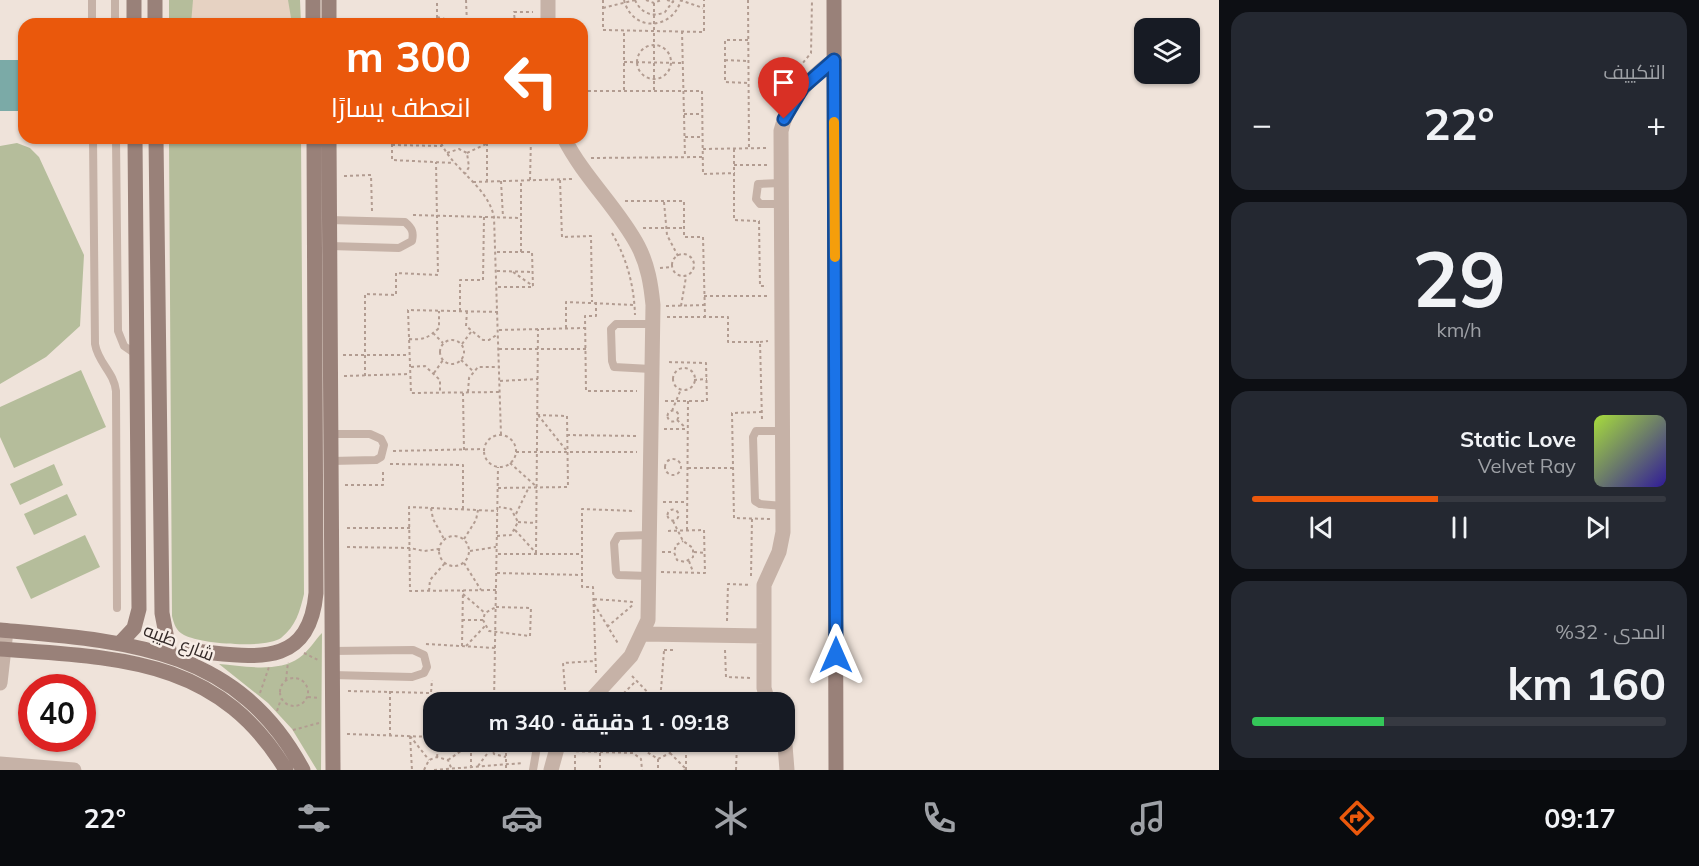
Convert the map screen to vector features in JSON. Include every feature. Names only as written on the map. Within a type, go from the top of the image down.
[{"type":"street","points":[[134,0],[134,18]]},
{"type":"street","points":[[155,0],[155,18]]},
{"type":"street","points":[[313,0],[313,18]]},
{"type":"street","points":[[329,0],[329,18]]},
{"type":"street","points":[[548,0],[548,18]]},
{"type":"street","points":[[834,0],[836,770]]},
{"type":"street","points":[[765,692],[764,585],[782,542],[781,130],[788,108],[812,77],[834,60]]},
{"type":"street","points":[[121,642],[134,628],[139,609],[135,144]]},
{"type":"street","points":[[156,144],[162,613],[175,657],[194,651],[259,656],[283,651],[307,629],[312,617],[315,593],[314,144]]},
{"type":"street","points":[[329,144],[333,770]]},
{"type":"street","points":[[567,144],[584,174],[639,247],[651,285],[658,321],[651,369],[653,533],[647,575],[650,605],[643,634],[623,666],[591,692]]},
{"type":"street","points":[[0,683],[3,630]]},
{"type":"street","name":"شارع طيبه","points":[[3,630],[121,642],[175,657],[215,676],[246,699],[274,727],[303,770]]},
{"type":"street","points":[[643,634],[665,642],[764,636]]},
{"type":"street","name":"شارع طيبه","points":[[2,649],[112,658],[178,675],[214,695],[247,720],[286,770]]},
{"type":"street","points":[[551,770],[561,752]]},
{"type":"street","points":[[783,752],[786,770]]},
{"type":"street","points":[[0,764],[74,770]]},
{"type":"lane","points":[[92,0],[92,18]]},
{"type":"lane","points":[[115,0],[115,18]]},
{"type":"lane","points":[[93,144],[95,344],[99,359],[113,377],[116,391],[117,608]]},
{"type":"lane","points":[[116,144],[118,331],[124,345],[137,355]]},
{"type":"lane","points":[[781,183],[758,184],[756,199],[760,204],[781,204]]},
{"type":"lane","points":[[329,220],[405,222],[414,234],[406,247],[399,248],[330,246]]},
{"type":"lane","points":[[651,369],[617,368],[612,365],[612,326],[658,321]]},
{"type":"lane","points":[[783,431],[756,431],[753,437],[753,498],[760,504],[783,506]]},
{"type":"lane","points":[[331,434],[376,435],[384,445],[384,451],[376,460],[332,461]]},
{"type":"lane","points":[[647,575],[616,572],[615,539],[622,535],[653,533]]},
{"type":"lane","points":[[332,651],[413,650],[424,655],[427,661],[424,673],[412,677],[332,675]]},
{"type":"path","points":[[437,0],[437,17],[441,18]]},
{"type":"path","points":[[466,0],[466,18]]},
{"type":"path","points":[[603,0],[603,30],[704,32],[704,0]]},
{"type":"path","points":[[603,8],[635,0],[641,10],[653,15],[665,12],[674,1]]},
{"type":"path","points":[[646,0],[654,3],[661,0]]},
{"type":"path","points":[[667,0],[674,1]]},
{"type":"path","points":[[624,1],[632,16],[645,24],[653,24],[671,17],[681,0],[704,8]]},
{"type":"path","points":[[748,0],[749,148]]},
{"type":"path","points":[[812,0],[813,47]]},
{"type":"path","points":[[654,3],[654,92]]},
{"type":"path","points":[[514,18],[514,12],[537,12]]},
{"type":"path","points":[[624,30],[624,92]]},
{"type":"path","points":[[682,31],[685,157]]},
{"type":"path","points":[[748,40],[725,40],[725,82],[748,83]]},
{"type":"path","points":[[654,45],[664,48],[671,63],[666,75],[654,80],[640,73],[636,62],[641,50],[654,45]]},
{"type":"path","points":[[725,60],[748,61]]},
{"type":"path","points":[[624,62],[683,63]]},
{"type":"path","points":[[588,91],[702,91],[703,174],[735,173]]},
{"type":"path","points":[[684,114],[702,114]]},
{"type":"path","points":[[685,137],[702,137]]},
{"type":"path","points":[[467,153],[485,144]]},
{"type":"path","points":[[487,144],[487,182]]},
{"type":"path","points":[[530,180],[531,144]]},
{"type":"path","points":[[454,163],[392,160],[392,145],[442,146],[486,199],[494,217],[497,252],[501,435]]},
{"type":"path","points":[[702,148],[766,148]]},
{"type":"path","points":[[447,153],[459,149],[467,153]]},
{"type":"path","points":[[704,296],[770,296],[769,286],[760,286],[759,221],[735,220],[734,149]]},
{"type":"path","points":[[465,174],[469,166],[467,153]]},
{"type":"path","points":[[585,158],[703,157]]},
{"type":"path","points":[[365,376],[365,294],[396,295],[396,273],[438,274],[436,162]]},
{"type":"path","points":[[734,165],[767,165]]},
{"type":"path","points":[[473,182],[576,178],[570,170]]},
{"type":"path","points":[[340,176],[371,175],[372,214]]},
{"type":"path","points":[[561,180],[562,237],[591,236],[596,316],[585,316],[586,391],[637,391]]},
{"type":"path","points":[[501,181],[503,218]]},
{"type":"path","points":[[521,181],[521,252]]},
{"type":"path","points":[[624,201],[684,201],[684,237],[703,237],[705,317]]},
{"type":"path","points":[[664,202],[667,235],[678,256]]},
{"type":"path","points":[[404,215],[521,218]]},
{"type":"path","points":[[460,311],[460,280],[483,280],[484,217]]},
{"type":"path","points":[[610,231],[628,267],[635,305],[635,324]]},
{"type":"path","points":[[497,252],[532,252],[533,286]]},
{"type":"path","points":[[672,267],[678,256]]},
{"type":"path","points":[[678,256],[690,256],[694,268]]},
{"type":"path","points":[[657,262],[662,277]]},
{"type":"path","points":[[659,268],[672,267]]},
{"type":"path","points":[[672,267],[677,275],[686,277]]},
{"type":"path","points":[[681,306],[686,277],[694,268],[704,268]]},
{"type":"path","points":[[497,271],[533,272]]},
{"type":"path","points":[[513,272],[533,286]]},
{"type":"path","points":[[498,287],[533,286]]},
{"type":"path","points":[[664,299],[664,306],[705,305]]},
{"type":"path","points":[[566,328],[566,302],[635,305]]},
{"type":"path","points":[[498,312],[408,310],[409,355],[411,393],[500,392]]},
{"type":"path","points":[[409,339],[424,339],[433,333],[439,325],[439,311]]},
{"type":"path","points":[[467,311],[465,324],[472,332],[486,341],[499,331],[585,328]]},
{"type":"path","points":[[658,321],[728,317],[729,342],[771,341]]},
{"type":"path","points":[[536,553],[538,329]]},
{"type":"path","points":[[462,344],[472,332]]},
{"type":"path","points":[[433,333],[443,343]]},
{"type":"path","points":[[450,339],[462,344],[464,352],[461,360],[452,364],[443,360],[440,352],[443,343],[450,339]]},
{"type":"path","points":[[760,342],[762,430]]},
{"type":"path","points":[[499,349],[586,349]]},
{"type":"path","points":[[331,356],[409,355]]},
{"type":"path","points":[[434,373],[443,360]]},
{"type":"path","points":[[461,360],[474,372]]},
{"type":"path","points":[[656,401],[707,401],[706,363],[666,362]]},
{"type":"path","points":[[685,362],[685,368]]},
{"type":"path","points":[[410,367],[423,365],[434,373],[440,380],[440,393]]},
{"type":"path","points":[[468,393],[468,381],[474,372],[484,366],[500,367]]},
{"type":"path","points":[[694,380],[692,372],[685,368],[677,370],[673,376],[674,383],[681,389],[688,388],[694,380],[707,379]]},
{"type":"path","points":[[331,377],[410,374]]},
{"type":"path","points":[[500,381],[538,379]]},
{"type":"path","points":[[681,389],[672,411],[667,414],[668,420],[677,420],[688,429]]},
{"type":"path","points":[[463,393],[464,450]]},
{"type":"path","points":[[687,531],[688,401]]},
{"type":"path","points":[[672,411],[678,415],[677,420]]},
{"type":"path","points":[[762,412],[732,413],[734,518],[771,519]]},
{"type":"path","points":[[498,488],[568,487],[567,416],[538,415]]},
{"type":"path","points":[[538,415],[568,451]]},
{"type":"path","points":[[656,429],[688,429]]},
{"type":"path","points":[[501,435],[510,438],[516,452],[510,463],[498,467],[489,463],[483,449],[487,440],[501,435]]},
{"type":"path","points":[[567,435],[637,436]]},
{"type":"path","points":[[384,451],[483,449]]},
{"type":"path","points":[[516,452],[637,452]]},
{"type":"path","points":[[681,469],[673,475],[667,472],[665,465],[670,459],[677,459],[681,469],[687,475]]},
{"type":"path","points":[[510,463],[537,487]]},
{"type":"path","points":[[343,485],[383,485],[383,464],[463,465],[463,510]]},
{"type":"path","points":[[494,692],[498,467]]},
{"type":"path","points":[[687,468],[733,468]]},
{"type":"path","points":[[516,514],[529,487]]},
{"type":"path","points":[[656,503],[687,502]]},
{"type":"path","points":[[496,590],[410,591],[410,507],[463,510],[511,509],[516,514],[518,522],[515,531],[511,535],[497,536]]},
{"type":"path","points":[[431,508],[433,519],[444,539]]},
{"type":"path","points":[[603,668],[597,675],[593,587],[582,587],[582,509],[637,511]]},
{"type":"path","points":[[464,539],[476,520],[478,510]]},
{"type":"path","points":[[678,514],[674,510],[669,512],[668,518],[673,521],[683,541],[691,544],[694,552],[689,561],[693,573]]},
{"type":"path","points":[[673,521],[678,514],[687,510]]},
{"type":"path","points":[[751,595],[752,519]]},
{"type":"path","points":[[518,522],[536,522]]},
{"type":"path","points":[[344,528],[410,528]]},
{"type":"path","points":[[635,610],[647,575],[705,573],[704,530],[653,533]]},
{"type":"path","points":[[515,531],[536,553]]},
{"type":"path","points":[[454,536],[464,539],[470,551],[464,563],[455,567],[445,563],[439,549],[444,539],[454,536]]},
{"type":"path","points":[[683,541],[676,545],[674,552],[677,560],[689,561]]},
{"type":"path","points":[[344,547],[410,548],[424,551],[439,549]]},
{"type":"path","points":[[470,551],[497,547]]},
{"type":"path","points":[[656,553],[674,552]]},
{"type":"path","points":[[694,552],[705,553]]},
{"type":"path","points":[[497,554],[582,554]]},
{"type":"path","points":[[429,591],[430,580],[445,563]]},
{"type":"path","points":[[464,563],[481,590]]},
{"type":"path","points":[[497,573],[583,575]]},
{"type":"path","points":[[730,623],[727,623],[728,584],[751,585]]},
{"type":"path","points":[[463,592],[485,613]]},
{"type":"path","points":[[463,592],[463,646],[485,626]]},
{"type":"path","points":[[593,599],[636,602]]},
{"type":"path","points":[[607,627],[636,602]]},
{"type":"path","points":[[594,604],[621,648],[624,641]]},
{"type":"path","points":[[496,607],[531,608],[530,636],[496,633],[485,626],[483,620],[485,613],[496,607]]},
{"type":"path","points":[[462,620],[483,620]]},
{"type":"path","points":[[665,642],[674,650]]},
{"type":"path","points":[[657,692],[665,642]]},
{"type":"path","points":[[715,649],[732,649]]},
{"type":"path","points":[[725,649],[726,677],[756,678]]},
{"type":"path","points":[[259,697],[265,675],[283,651],[316,659],[332,675]]},
{"type":"path","points":[[567,692],[563,663],[595,661]]},
{"type":"path","points":[[630,674],[647,692]]},
{"type":"path","points":[[276,714],[281,699],[280,689],[286,680],[298,678],[306,685],[308,697],[301,705],[290,706],[281,699]]},
{"type":"path","points":[[625,692],[636,681]]},
{"type":"path","points":[[390,691],[390,736]]},
{"type":"path","points":[[290,731],[312,726],[333,717]]},
{"type":"path","points":[[341,734],[423,737]]},
{"type":"path","points":[[410,736],[429,760]]},
{"type":"path","points":[[410,736],[412,770]]},
{"type":"path","points":[[437,757],[438,752]]},
{"type":"path","points":[[448,760],[458,752]]},
{"type":"path","points":[[471,752],[471,766]]},
{"type":"path","points":[[478,766],[488,752]]},
{"type":"path","points":[[492,752],[506,758]]},
{"type":"path","points":[[506,752],[506,770]]},
{"type":"path","points":[[575,770],[575,752],[633,753],[641,759],[642,770]]},
{"type":"path","points":[[648,752],[658,759]]},
{"type":"path","points":[[686,752],[686,770]]},
{"type":"path","points":[[736,770],[737,752]]},
{"type":"path","points":[[600,753],[600,770]]},
{"type":"path","points":[[658,759],[670,753],[686,770]]},
{"type":"path","points":[[424,770],[429,760],[437,757],[448,760]]},
{"type":"path","points":[[658,759],[658,770]]},
{"type":"path","points":[[448,760],[452,769]]},
{"type":"path","points":[[434,770],[506,763],[534,766]]},
{"type":"green space","points":[[169,0],[300,0],[301,18],[169,18]]},
{"type":"green space","points":[[17,143],[30,148],[39,157],[84,255],[80,326],[46,357],[0,384],[0,146]]},
{"type":"green space","points":[[169,144],[301,144],[304,594],[294,623],[286,633],[281,638],[261,643],[218,643],[192,638],[179,631],[172,616]]},
{"type":"green space","points":[[81,370],[106,427],[14,468],[0,437],[0,407]]},
{"type":"green space","points":[[54,464],[63,485],[20,505],[10,484]]},
{"type":"green space","points":[[67,494],[77,515],[34,535],[24,514]]},
{"type":"green space","points":[[85,535],[100,567],[31,599],[16,567]]},
{"type":"green space","points":[[322,633],[321,770],[317,770],[292,729],[268,703],[219,664],[271,667],[291,663],[302,655]]},
{"type":"shaded area","points":[[193,0],[288,0],[291,18],[192,18]]},
{"type":"water","points":[[0,60],[18,60],[18,111],[0,111]]},
{"type":"slow traffic","points":[[834,122],[835,257]]},
{"type":"route","points":[[784,119],[788,108],[803,87],[822,68],[834,60],[836,655]]}]
